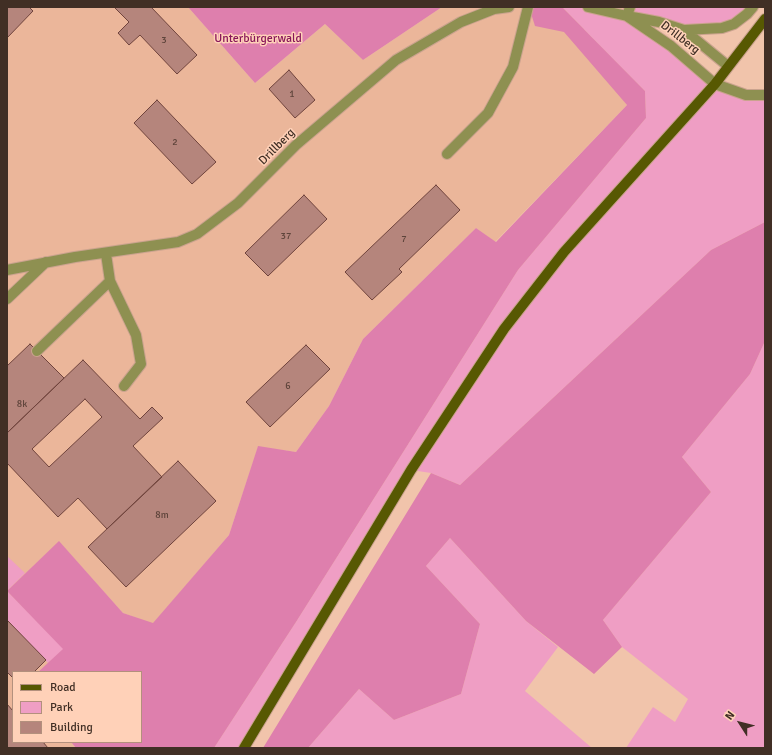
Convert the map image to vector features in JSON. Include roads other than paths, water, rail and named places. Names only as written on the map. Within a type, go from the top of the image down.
[{"type":"main road","points":[[244,748],[411,470],[504,329],[564,252],[715,84],[765,19]]},
{"type":"street","name":"Drillberg","points":[[7,270],[46,262],[178,242],[198,234],[238,203],[296,145],[396,60],[461,22],[494,9],[510,7]]},
{"type":"street","points":[[447,154],[488,114],[513,67],[528,7]]},
{"type":"street","name":"Drillberg","points":[[588,7],[629,12],[715,84]]},
{"type":"street","points":[[629,12],[684,30],[722,28],[734,24],[747,14],[753,7]]},
{"type":"street","points":[[684,30],[728,66]]},
{"type":"street","points":[[715,84],[746,95],[765,95]]},
{"type":"street","points":[[106,254],[110,281],[136,335],[141,364],[124,386]]},
{"type":"street","points":[[7,299],[46,262]]},
{"type":"street","points":[[37,351],[110,281]]},
{"type":"park label","name":"Unterbürgerwald","points":[[258,39]]}]
